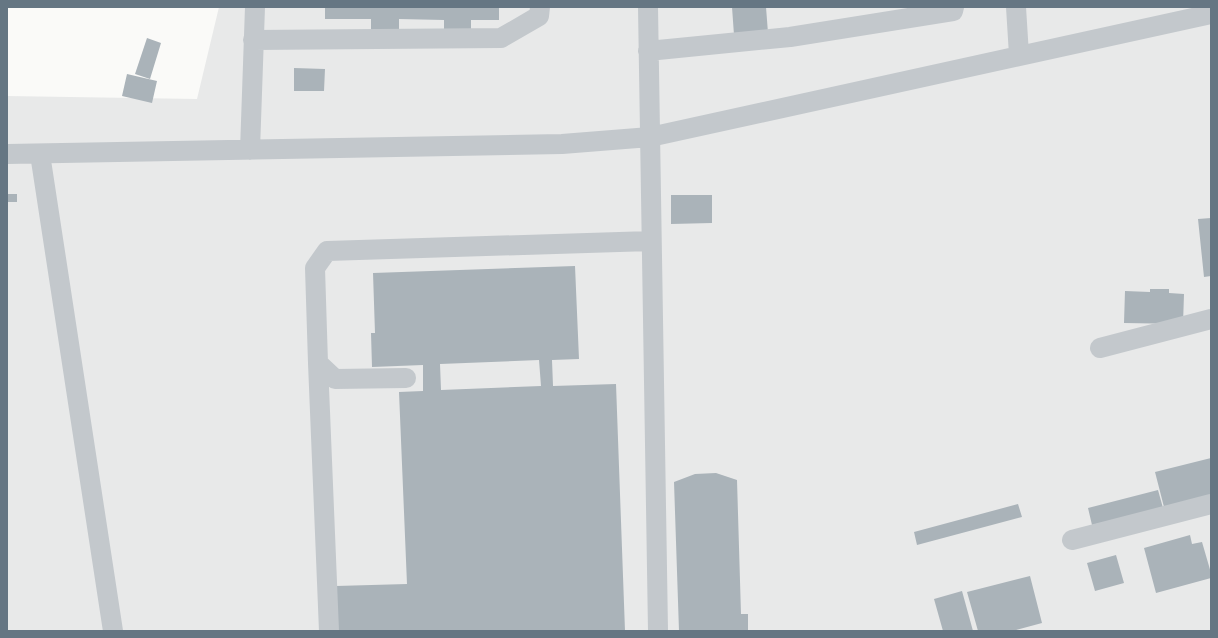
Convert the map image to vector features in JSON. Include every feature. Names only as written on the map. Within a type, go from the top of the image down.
[{"type":"street","points":[[250,150],[254,7]]},
{"type":"street","points":[[253,40],[501,38],[539,16],[540,7]]},
{"type":"street","points":[[648,7],[658,631]]},
{"type":"street","points":[[648,51],[790,37],[953,12],[954,7]]},
{"type":"street","points":[[1016,7],[1019,55]]},
{"type":"street","points":[[7,154],[562,144],[650,137],[1019,55],[1188,12],[1211,14]]},
{"type":"street","points":[[40,154],[113,631]]},
{"type":"street","points":[[329,631],[315,268],[327,251],[651,241]]},
{"type":"street","points":[[1100,348],[1211,319]]},
{"type":"street","points":[[318,363],[335,379],[406,378]]},
{"type":"street","points":[[1072,540],[1211,504]]},
{"type":"shaded area","points":[[219,7],[1211,7],[1211,631],[7,631],[7,96],[197,99]]},
{"type":"building","points":[[325,7],[499,7],[499,20],[471,20],[471,29],[444,29],[444,20],[399,19],[399,31],[371,30],[371,19],[325,19]]},
{"type":"building","points":[[732,7],[766,7],[768,33],[734,35]]},
{"type":"building","points":[[147,38],[161,43],[150,79],[135,74]]},
{"type":"building","points":[[294,68],[325,69],[324,91],[294,91]]},
{"type":"building","points":[[127,74],[157,81],[152,103],[122,96]]},
{"type":"building","points":[[7,194],[17,194],[17,202],[7,202]]},
{"type":"building","points":[[671,195],[712,195],[712,223],[671,224]]},
{"type":"building","points":[[1211,218],[1211,276],[1204,277],[1198,219]]},
{"type":"building","points":[[575,266],[579,359],[552,360],[553,386],[616,384],[625,631],[337,631],[336,586],[407,584],[399,392],[423,391],[423,365],[372,367],[371,333],[375,333],[373,273]],"holes":[[[539,360],[541,386],[441,390],[440,364]]]},
{"type":"building","points":[[1150,289],[1169,289],[1169,293],[1184,294],[1183,324],[1124,323],[1125,291],[1150,292]]},
{"type":"building","points":[[1211,458],[1211,495],[1164,507],[1155,472]]},
{"type":"building","points":[[716,473],[737,480],[741,614],[748,614],[748,631],[679,631],[674,482],[695,474]]},
{"type":"building","points":[[1158,490],[1163,508],[1092,525],[1088,508]]},
{"type":"building","points":[[1018,504],[1022,517],[917,545],[914,532]]},
{"type":"building","points":[[1190,535],[1192,544],[1202,542],[1211,573],[1211,578],[1156,593],[1144,548]]},
{"type":"building","points":[[1116,555],[1124,583],[1095,591],[1087,563]]},
{"type":"building","points":[[1030,576],[1042,623],[1012,631],[978,631],[967,592]]},
{"type":"building","points":[[962,591],[973,631],[943,631],[934,599]]}]
